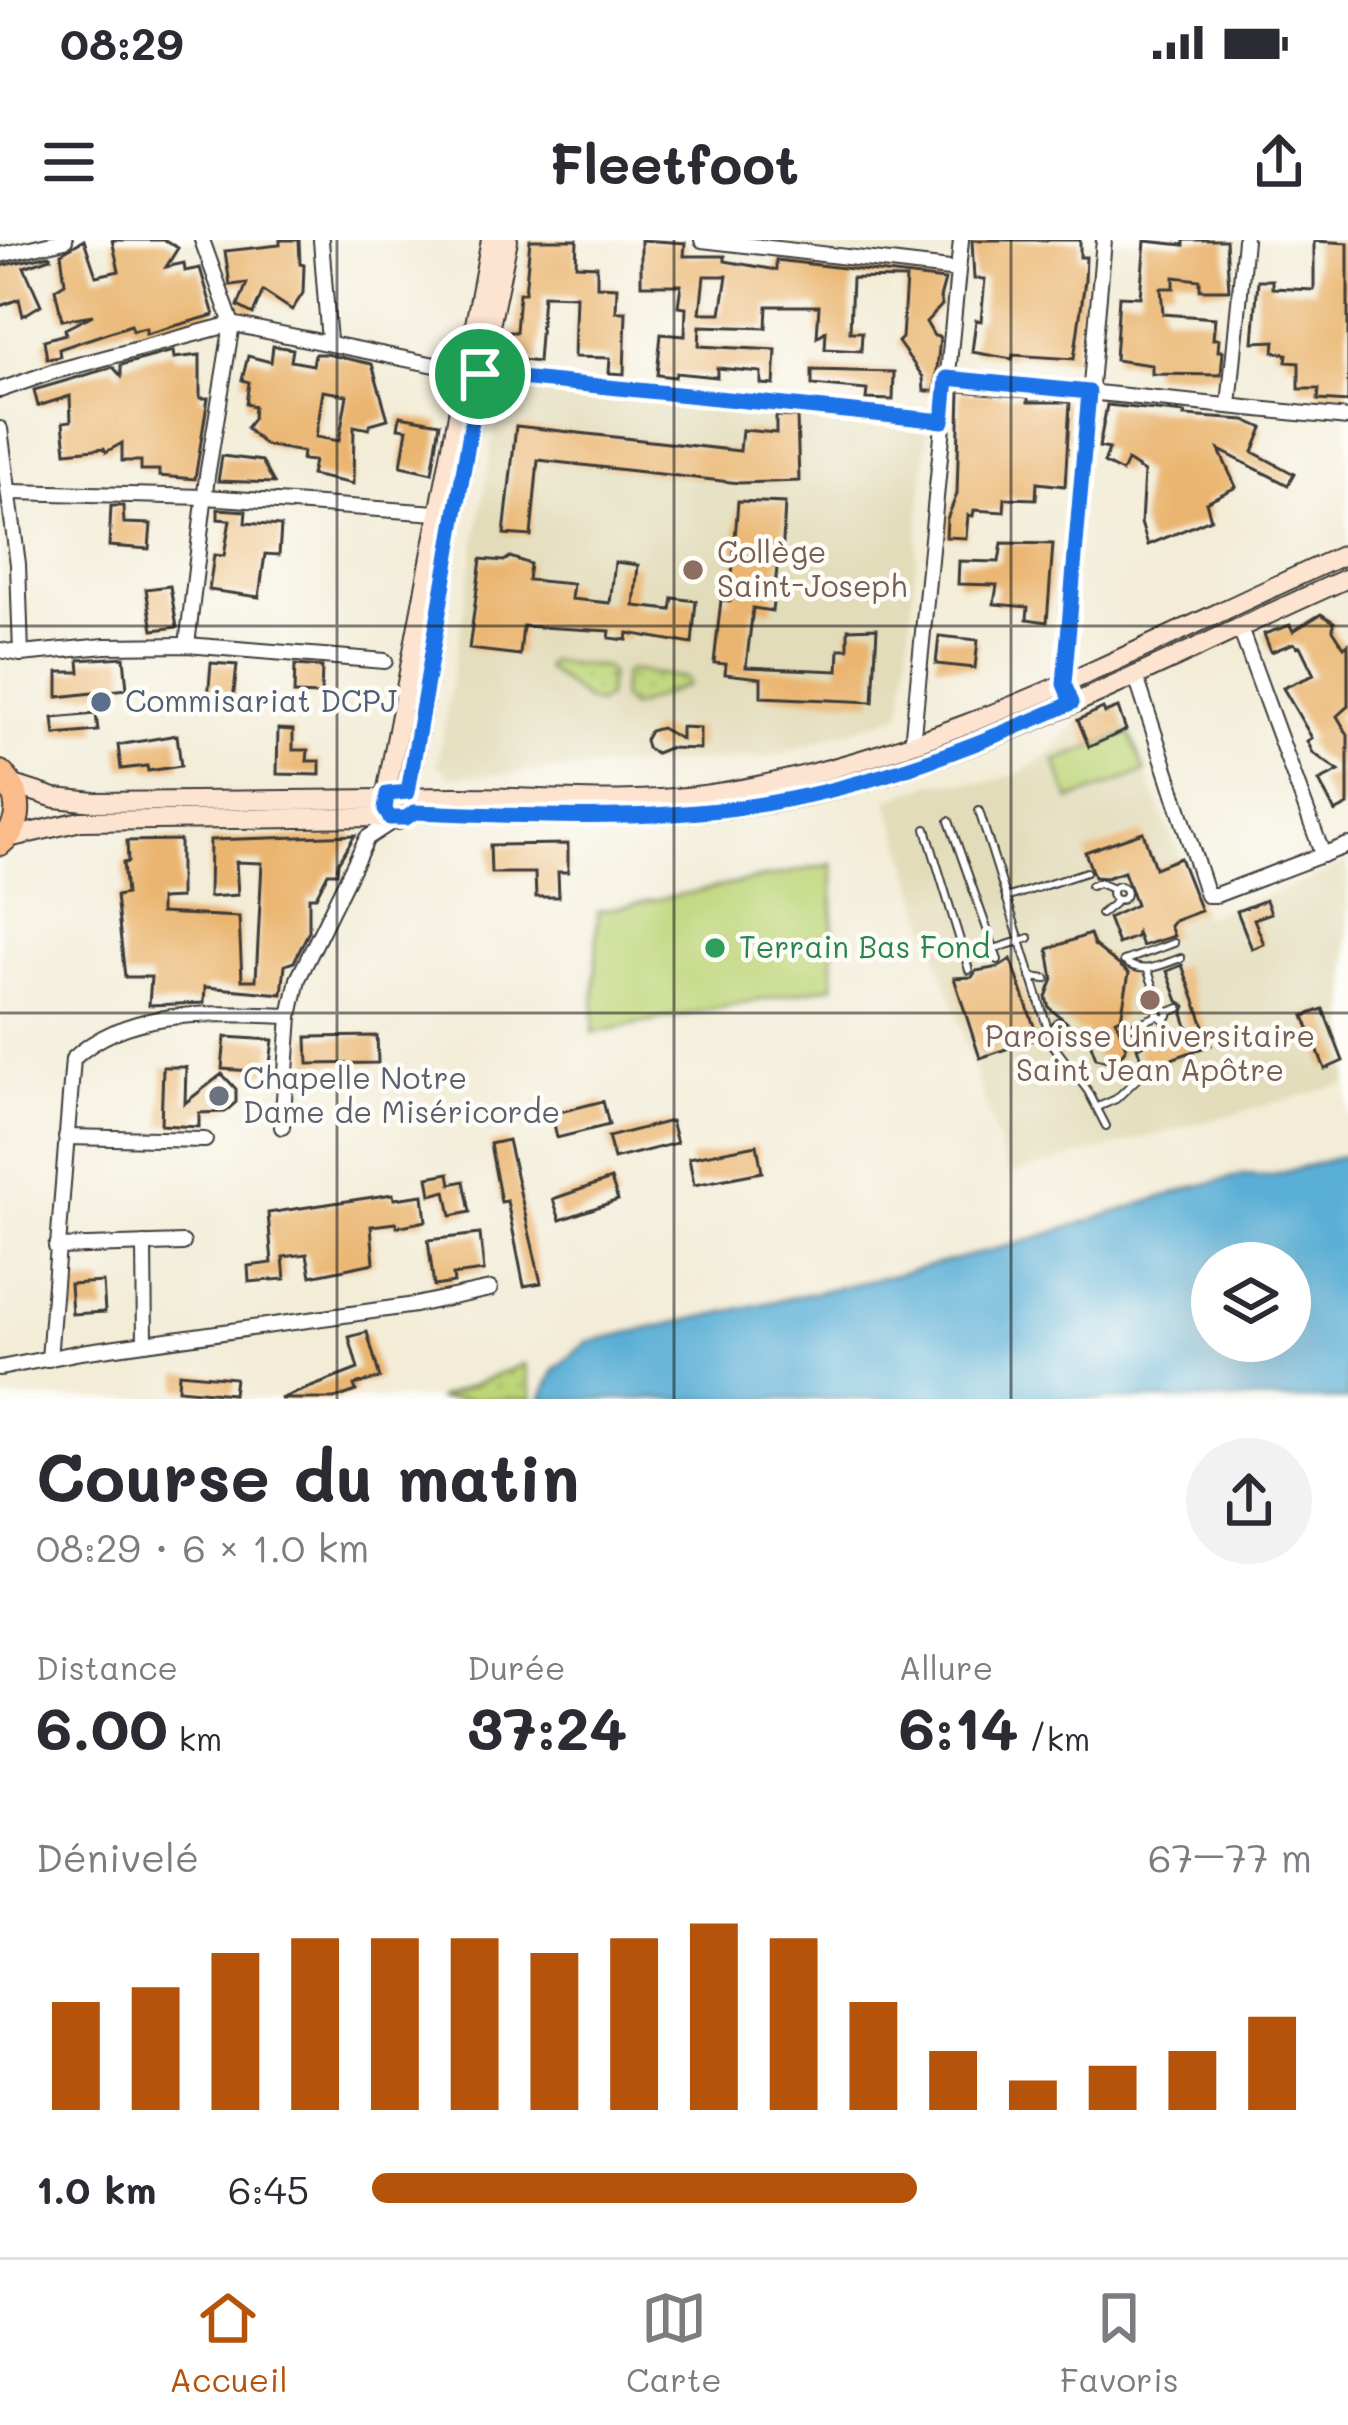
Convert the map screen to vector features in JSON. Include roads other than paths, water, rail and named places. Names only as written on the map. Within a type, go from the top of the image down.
[{"type":"highway","points":[[4,773],[17,813],[4,841]]},
{"type":"main road","points":[[399,805],[491,240]]},
{"type":"main road","points":[[399,805],[436,513],[508,240]]},
{"type":"main road","points":[[4,773],[55,799],[95,802],[608,807],[681,813],[765,804],[825,792],[992,739],[1068,693],[1348,553]]},
{"type":"main road","points":[[608,807],[818,774],[912,745],[1135,674],[1348,578]]},
{"type":"main road","points":[[4,841],[81,821],[399,805]]},
{"type":"street","points":[[0,255],[65,240]]},
{"type":"street","points":[[187,645],[232,324],[202,240]]},
{"type":"street","points":[[321,240],[329,342]]},
{"type":"street","points":[[702,240],[823,246],[958,270]]},
{"type":"street","points":[[912,745],[961,240]]},
{"type":"street","points":[[1068,693],[1104,240]]},
{"type":"street","points":[[1228,406],[1244,240]]},
{"type":"street","points":[[0,390],[232,324],[472,372],[943,421]]},
{"type":"street","points":[[947,378],[1348,418]]},
{"type":"street","points":[[0,429],[12,492],[21,654]]},
{"type":"street","points":[[12,492],[206,497],[436,513]]},
{"type":"street","points":[[1239,626],[1323,855]]},
{"type":"street","points":[[0,650],[21,654],[187,645],[386,661]]},
{"type":"street","points":[[1135,674],[1207,895],[1348,845]]},
{"type":"street","points":[[282,1127],[290,1016],[298,979],[363,844],[399,805]]},
{"type":"street","points":[[49,1359],[73,1059],[139,1026],[182,1014],[290,1016]]},
{"type":"street","points":[[66,1137],[205,1140]]},
{"type":"street","points":[[144,1244],[145,1343]]},
{"type":"street","points":[[56,1247],[183,1244]]},
{"type":"street","points":[[0,1368],[416,1305],[490,1289]]},
{"type":"lane","points":[[979,811],[1053,1045],[1098,1107],[1106,1126]]},
{"type":"lane","points":[[950,821],[998,960]]},
{"type":"lane","points":[[926,829],[969,970]]},
{"type":"lane","points":[[1006,898],[1086,872]]},
{"type":"lane","points":[[1091,886],[1100,883],[1123,892],[1101,914]]},
{"type":"lane","points":[[994,949],[1029,938]]},
{"type":"lane","points":[[1174,943],[1124,961],[1134,969],[1147,969],[1181,958]]},
{"type":"lane","points":[[1147,969],[1169,1034]]},
{"type":"lane","points":[[1031,977],[1046,979]]},
{"type":"lane","points":[[1133,1026],[1174,1010],[1161,1007]]},
{"type":"lane","points":[[1033,1016],[1042,1012]]},
{"type":"lane","points":[[1049,1033],[1058,1022]]},
{"type":"lane","points":[[1098,1107],[1116,1099],[1144,1072]]},
{"type":"water","points":[[1348,1155],[1348,1399],[541,1399],[555,1370],[587,1342],[890,1276],[1023,1242],[1243,1175],[1270,1176]]},
{"type":"place","name":"Collège Saint-Joseph","points":[[693,570]]},
{"type":"place","name":"Commisariat DCPJ","points":[[101,702]]},
{"type":"place","name":"Terrain Bas Fond","points":[[715,948]]},
{"type":"place","name":"Paroisse Universitaire Saint Jean Apôtre","points":[[1150,1000]]},
{"type":"place","name":"Chapelle Notre Dame de Miséricorde","points":[[219,1096]]}]
